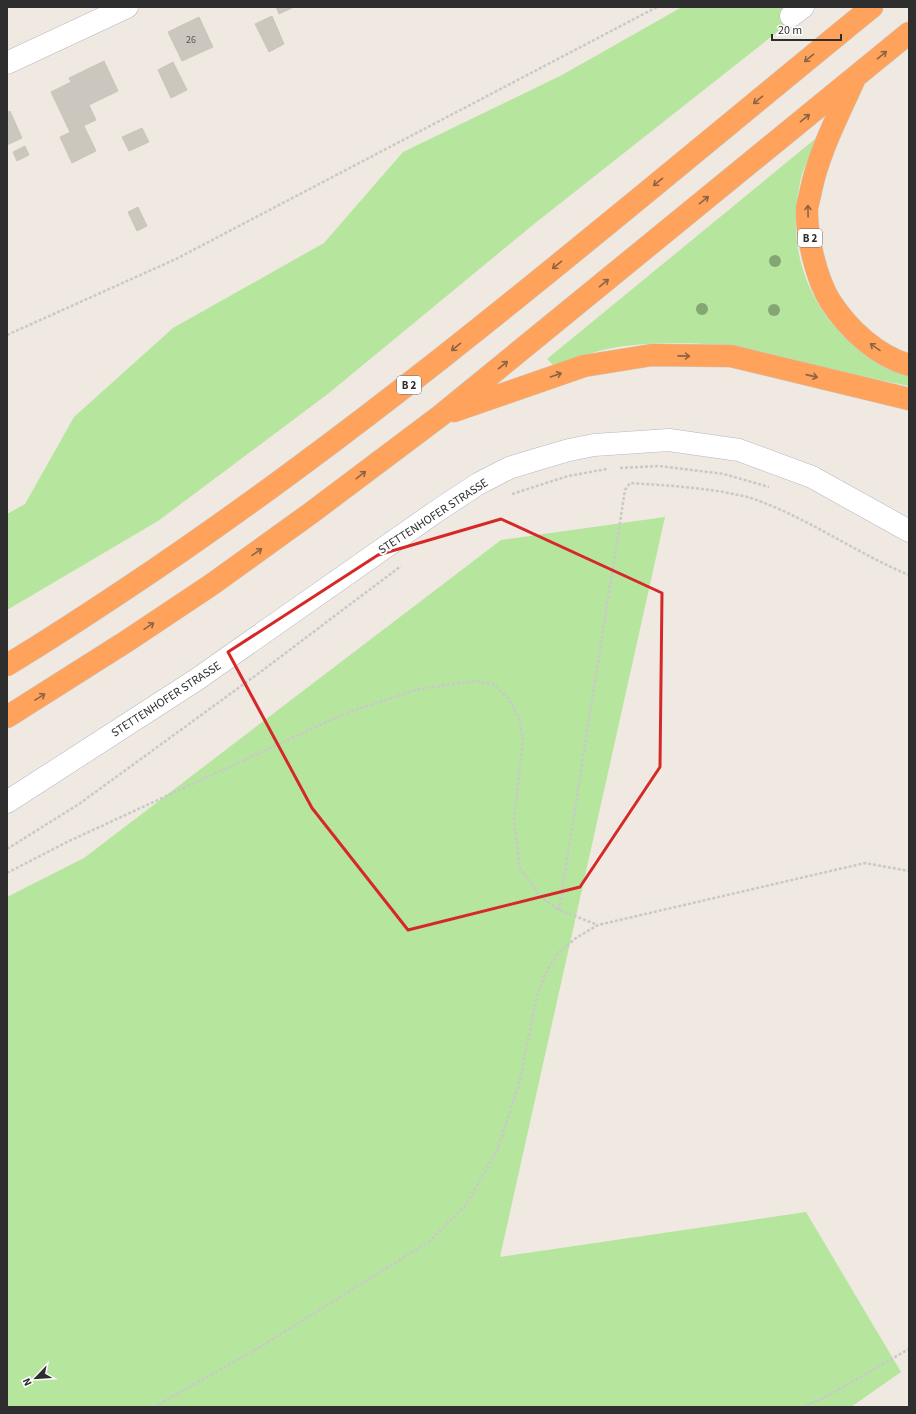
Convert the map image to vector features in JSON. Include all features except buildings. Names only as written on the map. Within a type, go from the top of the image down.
[{"type":"highway","name":"B 2","points":[[7,665],[106,602],[212,531],[412,382],[550,272],[872,7]]},
{"type":"highway","name":"B 2","points":[[7,717],[211,585],[311,513],[440,416],[909,33]]},
{"type":"highway","name":"B 2","points":[[855,77],[815,171],[807,207],[810,243],[818,273],[830,300],[847,323],[874,348],[902,363],[909,365]]},
{"type":"highway","name":"B 2","points":[[440,416],[584,366],[652,355],[730,356],[909,399]]},
{"type":"street","points":[[7,63],[127,7]]},
{"type":"street","name":"STETTENHOFER STRASSE","points":[[7,802],[196,680],[478,484],[509,468],[535,460],[569,450],[594,445],[669,440],[739,450],[812,477],[909,531]]},
{"type":"path","points":[[7,335],[176,259],[657,7]]},
{"type":"path","points":[[510,495],[568,476],[607,468],[659,466],[724,474],[770,487]]},
{"type":"path","points":[[559,910],[625,490],[630,484],[696,487],[744,496],[760,501],[807,523],[893,569],[909,575]]},
{"type":"path","points":[[7,849],[86,799],[259,673],[403,565]]},
{"type":"path","points":[[7,873],[67,842],[346,713],[419,689],[474,681],[492,684],[509,699],[519,718],[523,739],[514,819],[520,868],[541,897],[559,910],[598,925]]},
{"type":"path","points":[[154,1407],[260,1347],[430,1241],[466,1206],[497,1151],[519,1084],[536,1000],[544,977],[557,954],[576,938],[598,925],[865,863],[909,871]]},
{"type":"path","points":[[802,1407],[824,1398],[909,1349]]},
{"type":"highlighted area","points":[[501,519],[662,593],[660,767],[580,887],[408,930],[312,808],[228,652],[378,555]]},
{"type":"green space","points":[[682,7],[809,7],[534,224],[329,393],[158,521],[7,610],[7,514],[25,504],[74,417],[173,328],[324,243],[403,152],[562,75]]},
{"type":"green space","points":[[820,135],[801,177],[796,215],[797,246],[805,274],[817,301],[833,325],[855,346],[880,363],[909,376],[909,386],[828,369],[761,352],[739,348],[688,343],[663,343],[615,347],[554,366],[547,359]]},
{"type":"green space","points":[[665,517],[500,1257],[806,1212],[901,1372],[851,1407],[7,1407],[7,897],[84,858],[501,540]]}]
